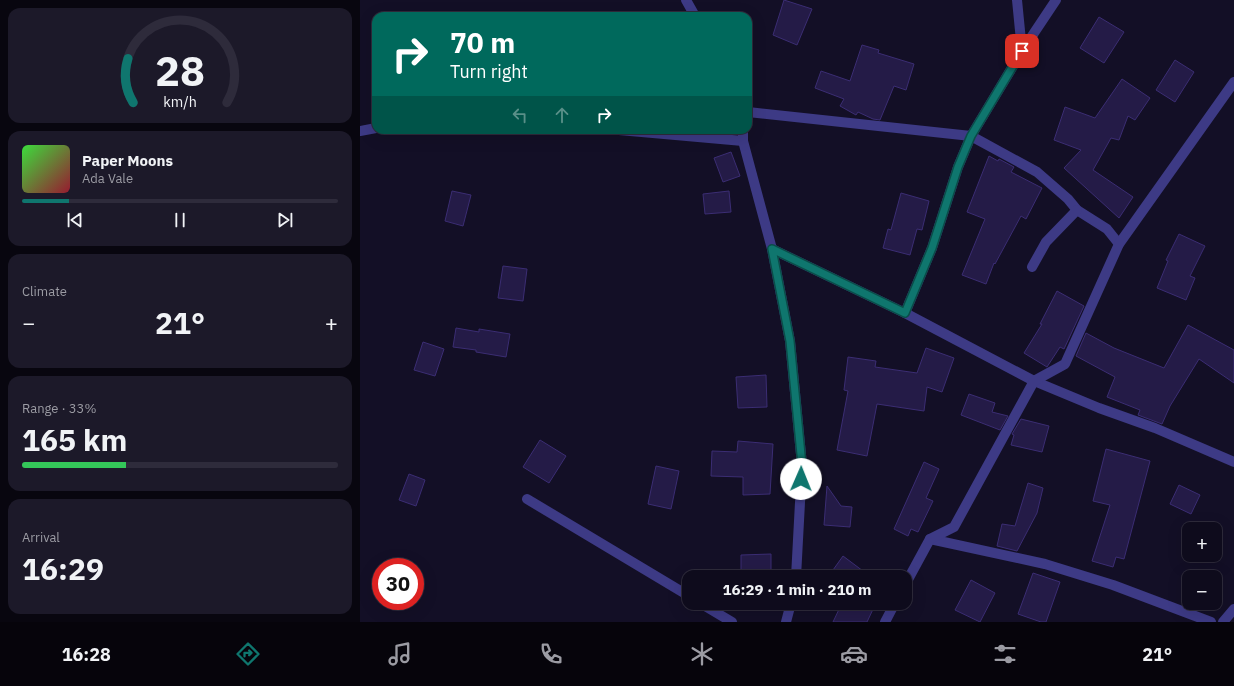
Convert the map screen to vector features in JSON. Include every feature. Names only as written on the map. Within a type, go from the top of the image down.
[{"type":"street","points":[[686,0],[693,12]]},
{"type":"street","points":[[1017,0],[1022,51]]},
{"type":"street","points":[[905,313],[932,248],[958,167],[971,136],[1022,51],[1056,0]]},
{"type":"street","points":[[912,572],[930,540],[954,527],[1034,381],[1065,364],[1119,244],[1231,93],[1234,82]]},
{"type":"street","points":[[752,112],[971,136],[1037,172],[1068,199],[1077,210],[1107,229],[1119,244]]},
{"type":"street","points":[[360,131],[372,129]]},
{"type":"street","points":[[664,134],[742,141]]},
{"type":"street","points":[[743,134],[742,141],[772,249],[790,341],[802,465],[796,570]]},
{"type":"street","points":[[1032,267],[1046,242],[1077,210]]},
{"type":"street","points":[[772,249],[905,313],[1034,381],[1099,408],[1155,428],[1234,462]]},
{"type":"street","points":[[527,499],[682,592]]},
{"type":"street","points":[[930,540],[1045,564],[1113,585],[1211,622]]},
{"type":"street","points":[[1223,622],[1234,609]]},
{"type":"street","points":[[712,610],[732,622]]},
{"type":"street","points":[[786,622],[789,610]]},
{"type":"street","points":[[884,622],[891,610]]},
{"type":"building","points":[[784,0],[812,9],[797,45],[773,35]]},
{"type":"building","points":[[1099,17],[1124,32],[1104,63],[1080,48]]},
{"type":"building","points":[[862,45],[879,50],[878,53],[914,64],[906,90],[894,86],[880,120],[873,119],[858,112],[856,115],[840,106],[844,99],[815,88],[821,71],[850,81]]},
{"type":"building","points":[[1175,60],[1194,72],[1175,102],[1156,90]]},
{"type":"building","points":[[1122,79],[1150,98],[1135,120],[1128,116],[1119,140],[1111,138],[1093,170],[1133,197],[1119,218],[1064,168],[1081,150],[1054,140],[1065,107],[1095,118]]},
{"type":"building","points":[[731,152],[740,176],[723,182],[714,158]]},
{"type":"building","points":[[989,156],[998,161],[999,159],[1014,167],[1011,172],[1042,188],[1026,219],[1021,216],[995,264],[994,263],[986,284],[962,275],[985,219],[967,212]]},
{"type":"building","points":[[452,191],[471,195],[463,226],[445,221]]},
{"type":"building","points":[[729,191],[731,212],[705,214],[703,194]]},
{"type":"building","points":[[901,193],[929,201],[922,230],[917,229],[910,255],[883,248],[888,229],[891,230]]},
{"type":"building","points":[[1179,234],[1205,246],[1190,276],[1195,278],[1186,300],[1157,288],[1168,261],[1166,260]]},
{"type":"building","points":[[503,266],[527,269],[523,301],[498,298]]},
{"type":"building","points":[[1057,291],[1084,306],[1064,349],[1060,347],[1047,367],[1024,353],[1042,324],[1040,324]]},
{"type":"building","points":[[1188,325],[1234,350],[1234,383],[1199,359],[1170,406],[1162,424],[1138,415],[1140,410],[1107,397],[1115,377],[1076,356],[1086,333],[1114,348],[1164,368]]},
{"type":"building","points":[[456,328],[479,332],[479,329],[510,334],[506,357],[476,352],[476,350],[453,347]]},
{"type":"building","points":[[423,342],[444,349],[435,376],[414,370]]},
{"type":"building","points":[[926,348],[954,358],[942,392],[927,387],[924,411],[877,404],[867,456],[837,450],[848,391],[844,390],[848,357],[876,361],[875,367],[917,373]]},
{"type":"building","points":[[766,375],[767,407],[738,408],[736,377]]},
{"type":"building","points":[[969,394],[995,403],[992,412],[1008,416],[1000,430],[961,415]]},
{"type":"building","points":[[1021,419],[1049,426],[1042,452],[1011,445],[1014,435],[1012,434]]},
{"type":"building","points":[[540,440],[566,456],[549,483],[523,467]]},
{"type":"building","points":[[738,441],[773,444],[770,494],[743,495],[743,477],[711,476],[712,451],[737,452]]},
{"type":"building","points":[[1106,449],[1150,461],[1124,559],[1116,557],[1113,567],[1092,561],[1110,505],[1093,501]]},
{"type":"building","points":[[924,462],[939,469],[926,498],[933,501],[918,532],[911,529],[908,536],[894,529]]},
{"type":"building","points":[[656,466],[679,471],[671,509],[648,504]]},
{"type":"building","points":[[409,474],[425,480],[416,506],[399,500]]},
{"type":"building","points":[[1028,483],[1043,488],[1037,513],[1017,551],[997,546],[1002,524],[1015,526]]},
{"type":"building","points":[[1179,485],[1200,495],[1191,514],[1170,504]]},
{"type":"building","points":[[827,486],[841,506],[852,507],[850,527],[824,525]]},
{"type":"building","points":[[771,554],[771,570],[741,570],[741,555]]},
{"type":"building","points":[[843,556],[862,570],[833,570]]},
{"type":"building","points":[[1033,573],[1060,582],[1046,622],[1041,622],[1018,614]]},
{"type":"building","points":[[971,580],[995,593],[980,622],[955,610]]},
{"type":"building","points":[[839,610],[873,610],[867,622],[833,622]]},
{"type":"route","points":[[801,479],[802,465],[790,341],[772,249],[905,313],[932,248],[958,167],[971,136],[1022,51]]}]
